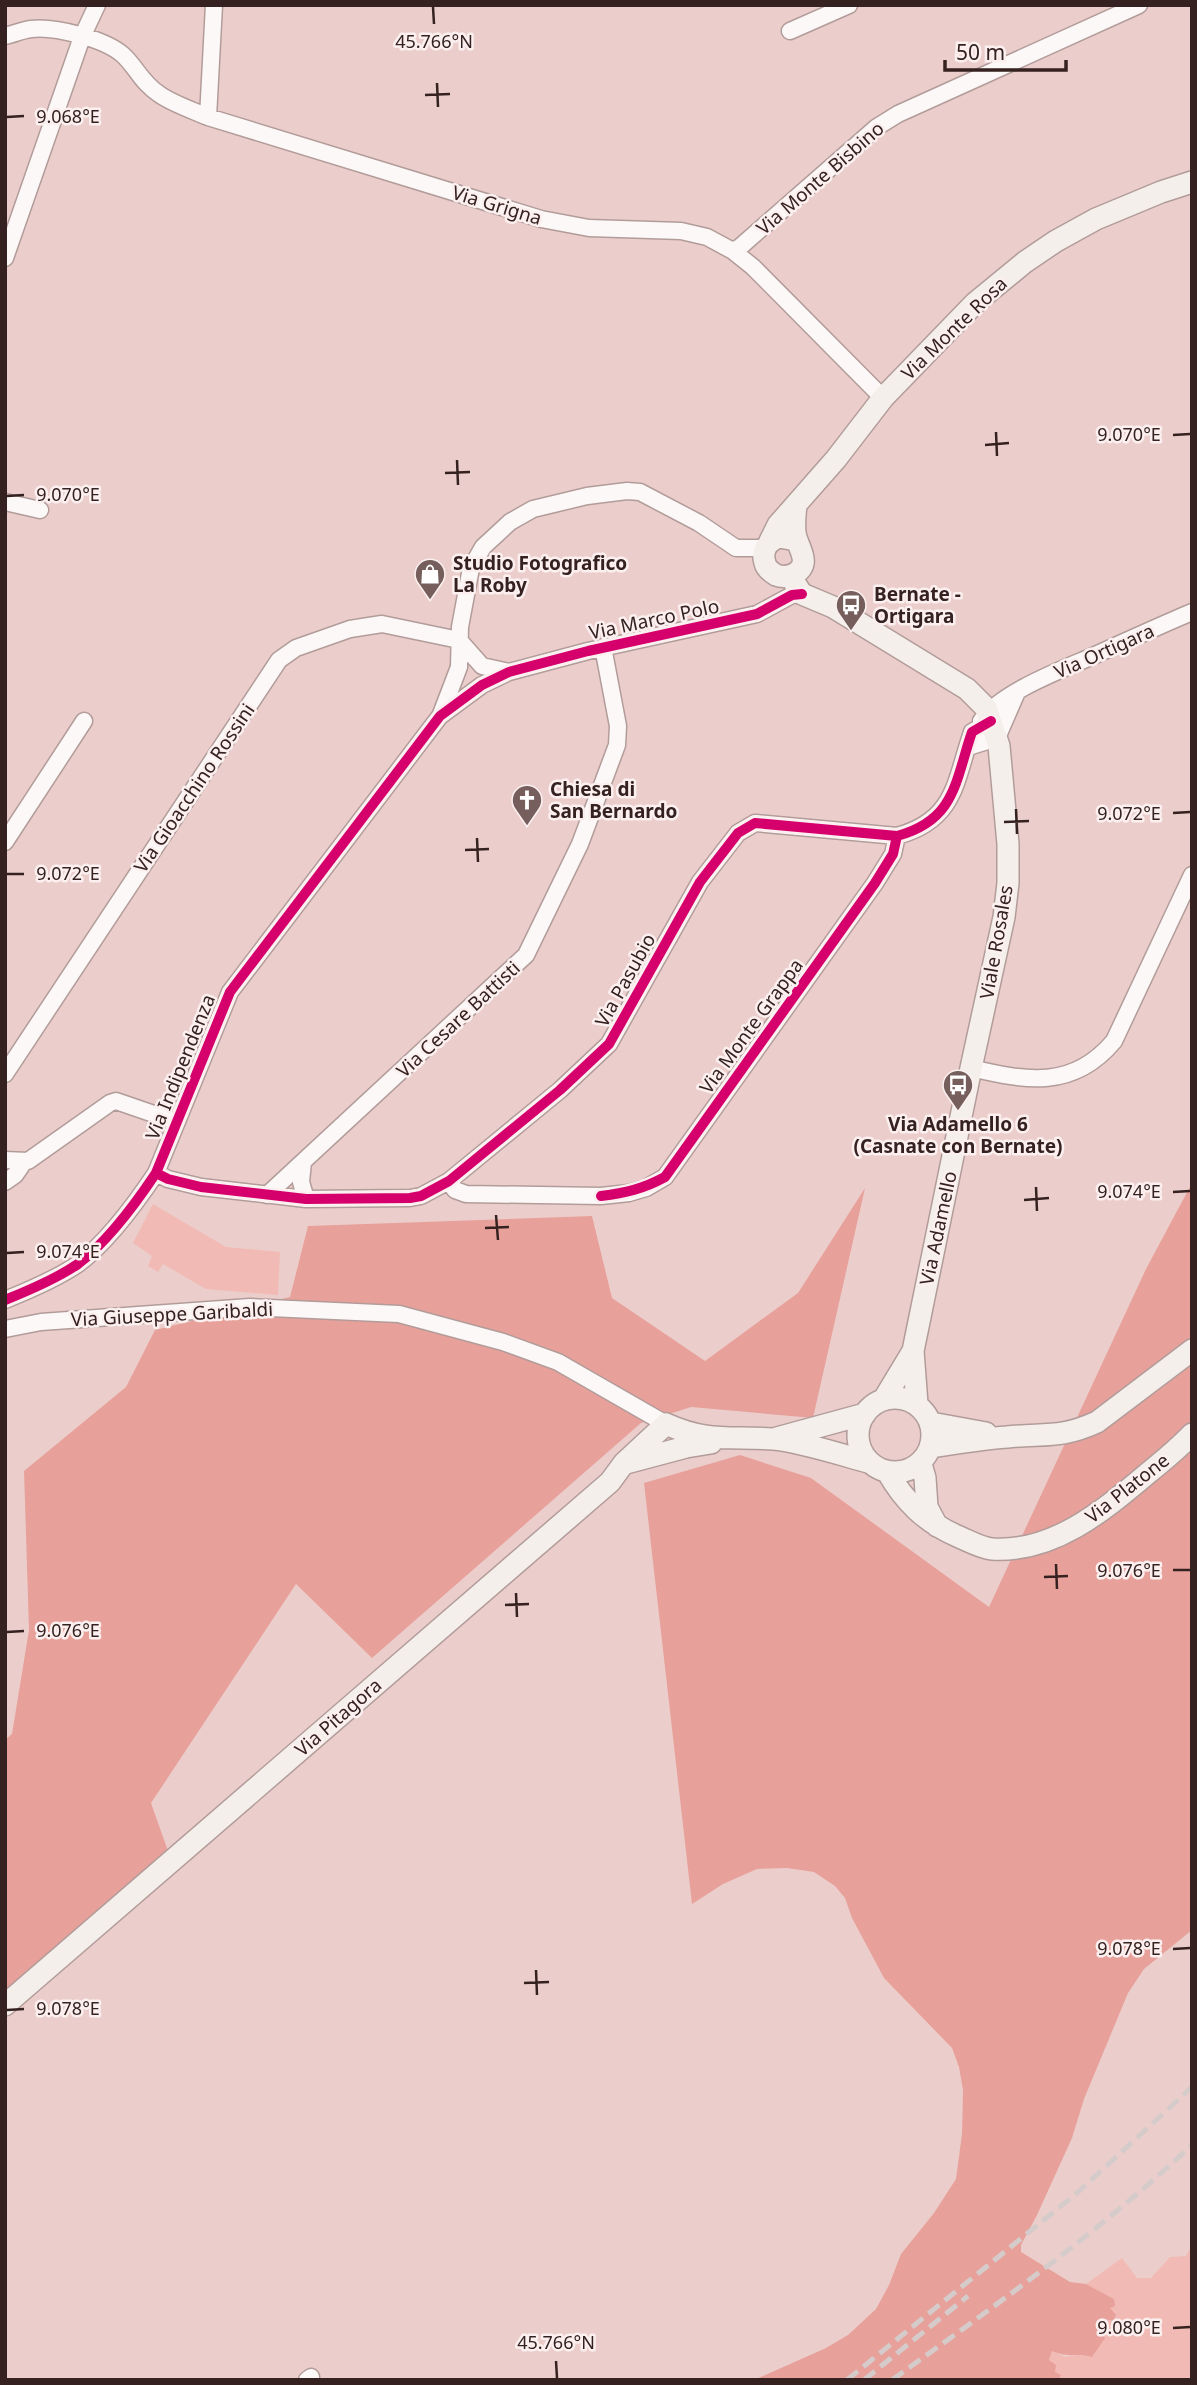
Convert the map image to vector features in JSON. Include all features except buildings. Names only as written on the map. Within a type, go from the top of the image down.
[{"type":"street","points":[[5,258],[82,37],[97,5]]},
{"type":"street","points":[[208,117],[214,5]]},
{"type":"street","points":[[790,31],[849,5]]},
{"type":"street","name":"Via Monte Bisbino","points":[[733,251],[877,127],[898,114],[1138,6]]},
{"type":"street","name":"Via Grigna","points":[[5,36],[31,29],[50,29],[82,37],[116,50],[141,79],[161,96],[208,117],[541,219],[589,228],[681,231],[707,237],[733,251],[753,267],[883,398]]},
{"type":"street","name":"Via Monte Rosa","points":[[768,545],[778,525],[883,398],[975,303],[1056,240],[1096,219],[1160,192],[1192,182]]},
{"type":"street","points":[[440,716],[459,667],[459,640],[471,568],[483,547],[510,522],[533,509],[558,501],[627,491],[640,492],[736,548],[768,545],[785,536],[796,540]]},
{"type":"street","points":[[5,502],[40,510]]},
{"type":"street","points":[[794,581],[803,550],[796,540],[796,505]]},
{"type":"street","points":[[768,545],[764,562],[767,568],[794,581],[967,690],[988,725]]},
{"type":"street","points":[[794,581],[833,607]]},
{"type":"street","name":"Via Marco Polo","points":[[440,716],[482,685],[509,672],[603,647],[757,614],[794,581]]},
{"type":"street","name":"Via Ortigara","points":[[988,725],[1017,692],[1192,612]]},
{"type":"street","name":"Via Gioacchino Rossini","points":[[5,1074],[279,660],[288,653],[350,629],[382,625],[459,640]]},
{"type":"street","points":[[459,640],[482,666],[509,672]]},
{"type":"street","name":"Via Cesare Battisti","points":[[267,1195],[526,955],[580,844],[617,745],[618,726],[603,647]]},
{"type":"street","points":[[968,747],[1017,692]]},
{"type":"street","name":"Via Indipendenza","points":[[5,1300],[52,1279],[77,1265],[94,1251],[156,1174],[230,992],[440,716]]},
{"type":"street","points":[[5,842],[84,721]]},
{"type":"street","name":"Via Pasubio","points":[[156,1174],[201,1187],[306,1199],[410,1198],[421,1196],[449,1181],[560,1090],[609,1044],[700,882],[738,833],[755,823],[897,836],[914,832],[930,824],[943,810],[972,732],[988,725]]},
{"type":"street","name":"Viale Rosales","points":[[971,1068],[1004,917],[1008,883],[1006,803],[988,725]]},
{"type":"street","name":"Via Monte Grappa","points":[[449,1181],[455,1190],[466,1194],[601,1196],[629,1193],[646,1188],[664,1178],[875,883],[893,854],[897,836]]},
{"type":"street","points":[[971,1068],[1010,1078],[1052,1079],[1074,1073],[1095,1061],[1114,1041],[1192,875]]},
{"type":"street","name":"Via Adamello","points":[[917,1404],[913,1352],[971,1068]]},
{"type":"street","points":[[5,1182],[24,1162],[110,1103],[122,1102],[177,1122]]},
{"type":"street","points":[[5,1160],[24,1162]]},
{"type":"street","points":[[303,1162],[301,1182],[306,1199]]},
{"type":"street","name":"Via Giuseppe Garibaldi","points":[[5,1329],[41,1322],[250,1307],[399,1314],[503,1342],[558,1362],[666,1424],[687,1433],[732,1440],[775,1439],[864,1414]]},
{"type":"street","points":[[938,1528],[927,1507],[926,1455],[931,1423],[926,1412],[917,1404],[902,1398],[884,1399],[875,1404],[864,1414],[858,1428],[857,1439],[863,1455],[878,1467],[909,1471],[926,1455],[1009,1437],[1054,1436],[1082,1429],[1097,1422],[1192,1350]]},
{"type":"street","name":"Via Adamello","points":[[884,1399],[913,1352]]},
{"type":"street","points":[[931,1423],[1009,1437]]},
{"type":"street","name":"Via Pitagora","points":[[5,2005],[610,1482],[624,1463],[666,1424]]},
{"type":"street","name":"Via Platone","points":[[878,1467],[914,1508],[938,1528],[989,1549],[1027,1548],[1065,1534],[1109,1507],[1192,1434]]},
{"type":"street","name":"Via Giuseppe Garibaldi","points":[[775,1439],[878,1467]]},
{"type":"street","points":[[624,1463],[686,1447],[732,1440]]},
{"type":"shaded area","points":[[1192,1183],[1192,1930],[1144,1969],[1128,1993],[1084,2099],[1072,2138],[1021,2245],[1021,2252],[1070,2282],[1086,2284],[1114,2299],[1115,2306],[1110,2308],[1116,2315],[1113,2321],[1101,2318],[1099,2332],[1105,2338],[1092,2357],[1064,2355],[1052,2351],[1049,2360],[1056,2365],[1055,2372],[1061,2375],[1059,2380],[754,2380],[826,2348],[848,2335],[876,2309],[901,2254],[934,2213],[956,2179],[962,2134],[963,2090],[952,2048],[884,1978],[852,1918],[845,1898],[835,1886],[814,1872],[787,1868],[757,1869],[723,1884],[692,1904],[644,1483],[740,1455],[811,1478],[989,1607],[1146,1269]]},
{"type":"shaded area","points":[[865,1188],[813,1418],[691,1407],[641,1423],[372,1658],[296,1584],[151,1803],[168,1851],[5,1990],[5,1740],[12,1734],[29,1630],[24,1471],[126,1387],[155,1330],[290,1297],[308,1226],[592,1216],[612,1298],[705,1361],[798,1293]]},
{"type":"shaded area","points":[[153,1204],[226,1247],[280,1252],[278,1295],[206,1289],[163,1264],[158,1272],[148,1266],[152,1256],[133,1243]]},
{"type":"shaded area","points":[[1189,2250],[1192,2250],[1192,2380],[1059,2380],[1061,2376],[1055,2372],[1049,2360],[1052,2351],[1065,2357],[1083,2354],[1099,2332],[1102,2318],[1112,2321],[1110,2308],[1114,2299],[1086,2284],[1122,2258],[1137,2278],[1151,2278],[1170,2257],[1186,2256]]},
{"type":"railway","points":[[847,2380],[1077,2193],[1192,2087]]},
{"type":"railway","points":[[892,2380],[1083,2238],[1192,2145]]},
{"type":"railway","points":[[864,2380],[968,2296]]},
{"type":"cycle path","points":[[5,1300],[78,1264],[110,1233],[139,1197],[156,1173],[230,992],[440,716],[482,685],[509,672],[588,651],[757,614],[792,595],[802,594]]},
{"type":"cycle path","points":[[156,1173],[168,1179],[201,1187],[306,1199],[410,1198],[421,1196],[449,1181],[560,1090],[609,1044],[700,882],[738,833],[755,823],[897,836],[916,829],[942,809],[956,782],[972,732],[991,721]]},
{"type":"cycle path","points":[[601,1196],[634,1190],[665,1177],[875,883],[893,854],[897,836]]},
{"type":"place","name":"Studio Fotografico La Roby","points":[[430,601]]},
{"type":"place","name":"Bernate - Ortigara","points":[[851,632]]},
{"type":"place","name":"Chiesa di San Bernardo","points":[[527,827]]},
{"type":"place","name":"Via Adamello 6 (Casnate con Bernate)","points":[[958,1112]]}]
